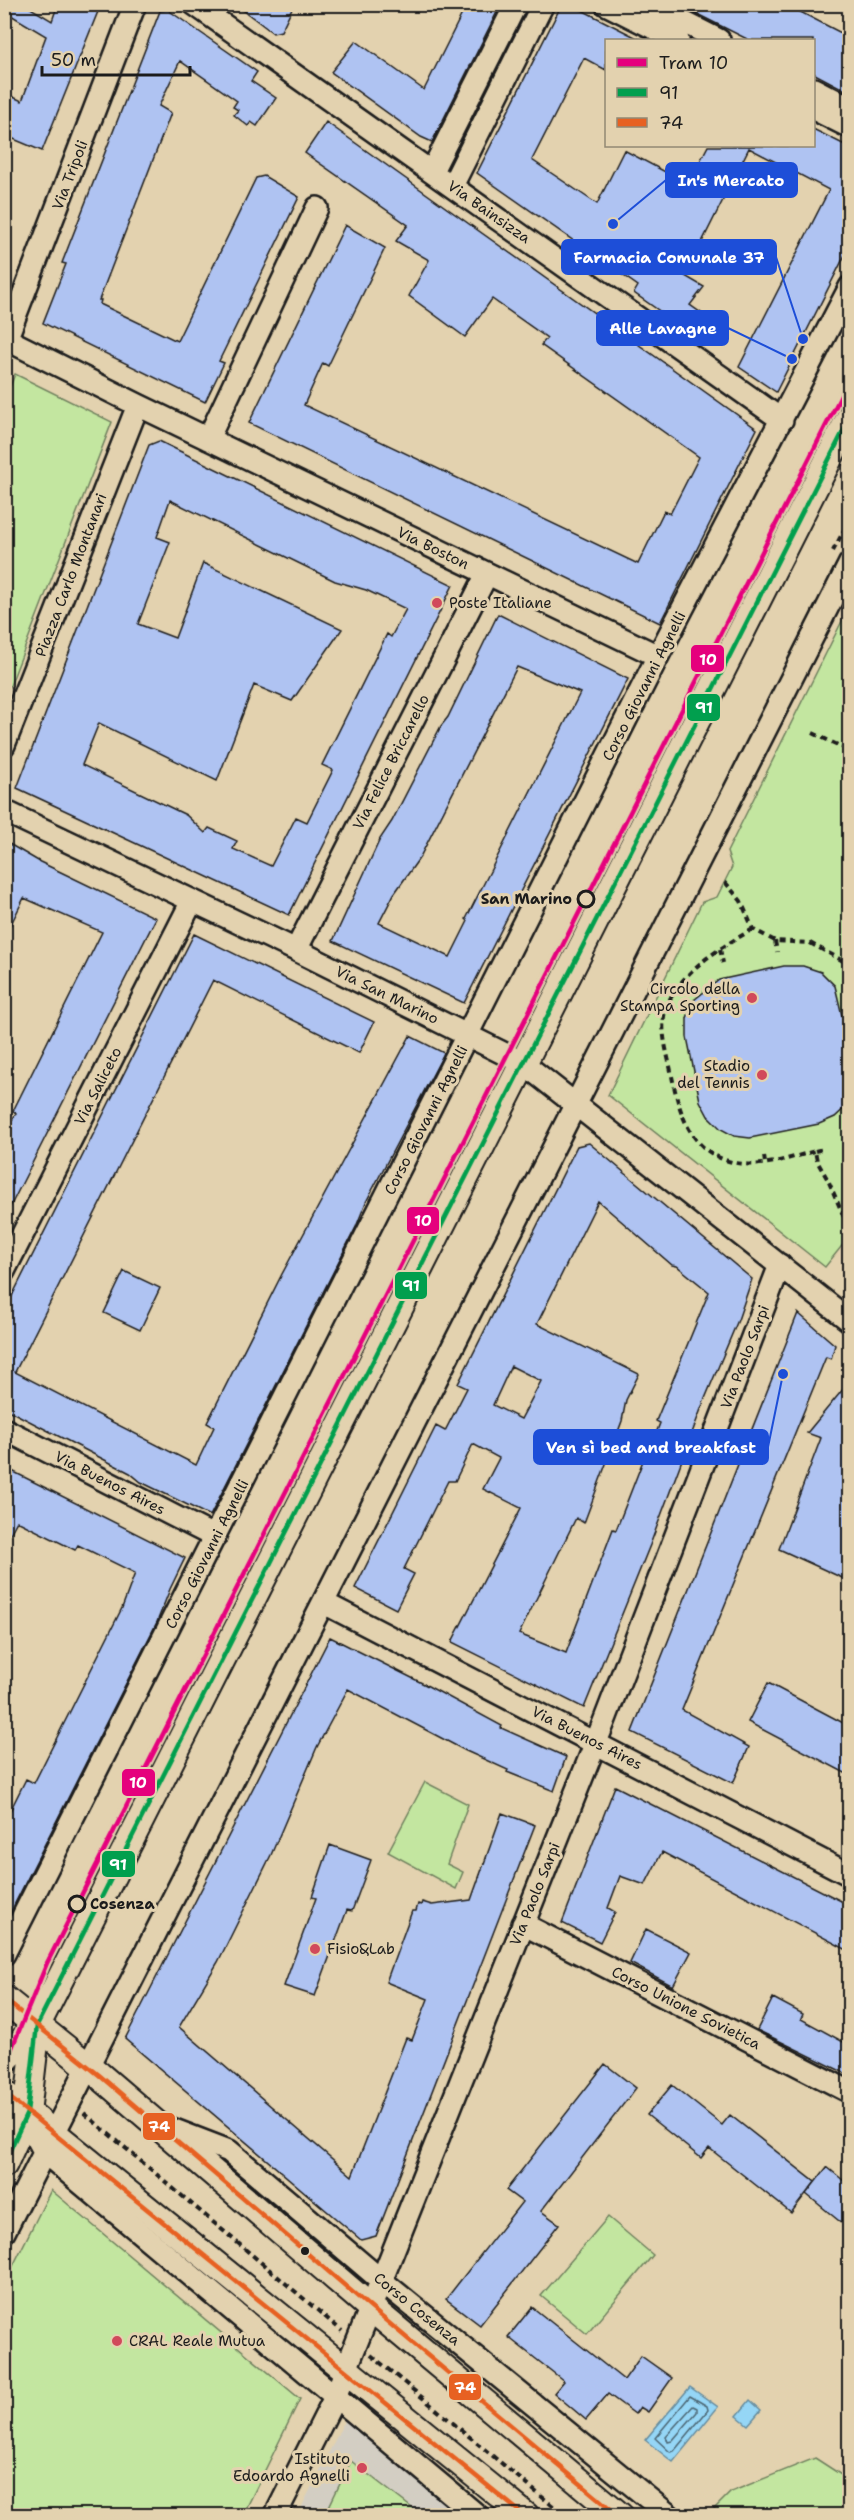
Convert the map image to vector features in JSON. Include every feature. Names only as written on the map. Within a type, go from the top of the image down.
[{"type":"main road","points":[[4,2061],[37,2025],[849,417]]},
{"type":"main road","name":"Corso Cosenza","points":[[4,1999],[89,2066],[371,2308],[620,2516]]},
{"type":"main road","points":[[6,2161],[40,2130],[37,2025]]},
{"type":"main road","points":[[4,2093],[40,2130],[347,2369],[526,2516]]},
{"type":"street","name":"Via Tripoli","points":[[5,341],[135,4]]},
{"type":"street","name":"Via Bainsizza","points":[[194,4],[782,420]]},
{"type":"street","points":[[432,171],[516,4]]},
{"type":"street","points":[[452,186],[543,4]]},
{"type":"street","points":[[606,4],[676,39]]},
{"type":"street","points":[[648,4],[716,39]]},
{"type":"street","points":[[815,90],[849,108]]},
{"type":"street","points":[[815,110],[849,127]]},
{"type":"street","points":[[208,439],[317,208]]},
{"type":"street","name":"Corso Giovanni Agnelli","points":[[4,1954],[658,656],[849,287]]},
{"type":"street","name":"Via Boston","points":[[5,341],[658,656]]},
{"type":"street","name":"Piazza Carlo Montanari","points":[[4,745],[138,405]]},
{"type":"street","points":[[4,2232],[40,2130],[89,2066],[849,562]]},
{"type":"street","name":"Via Felice Briccarello","points":[[296,950],[487,573]]},
{"type":"street","name":"Via San Marino","points":[[4,811],[296,950],[523,1063],[849,1320]]},
{"type":"street","name":"Via Saliceto","points":[[4,1271],[192,901]]},
{"type":"street","name":"Via Paolo Sarpi","points":[[275,2516],[347,2369],[596,1742],[780,1266]]},
{"type":"street","name":"Via Buenos Aires","points":[[4,1429],[215,1537]]},
{"type":"street","name":"Via Buenos Aires","points":[[324,1603],[849,1875]]},
{"type":"street","name":"Corso Unione Sovietica","points":[[523,1924],[849,2092]]},
{"type":"street","name":"Corso Cosenza","points":[[154,2122],[229,2151],[382,2281],[670,2516]]},
{"type":"street","points":[[40,2130],[335,2397],[478,2516]]},
{"type":"path","points":[[813,734],[849,751]]},
{"type":"path","points":[[725,882],[741,901],[753,929],[775,941],[810,943],[847,963],[849,967]]},
{"type":"path","points":[[753,929],[720,949],[681,982],[668,1002],[662,1028],[679,1104],[695,1140],[718,1156],[743,1164],[765,1163],[819,1150],[818,1145]]},
{"type":"path","points":[[775,941],[777,952]]},
{"type":"path","points":[[720,949],[723,963]]},
{"type":"path","points":[[815,1151],[816,1161],[828,1180],[844,1217]]},
{"type":"path","points":[[764,1156],[765,1163]]},
{"type":"path","points":[[81,2111],[565,2516]]},
{"type":"path","points":[[744,2510],[750,2516]]},
{"type":"path","points":[[798,2516],[803,2513],[835,2515],[849,2512]]},
{"type":"shaded area","name":"Istituto Edoardo Agnelli","points":[[345,2420],[460,2515],[297,2516]]},
{"type":"green space","points":[[15,374],[112,422],[5,699],[4,402]]},
{"type":"green space","name":"Circolo della Stampa Sporting","points":[[849,607],[849,1237],[825,1267],[608,1095],[702,902],[717,897],[732,867],[727,852]]},
{"type":"green space","points":[[425,1782],[468,1804],[447,1864],[463,1872],[456,1889],[388,1852]]},
{"type":"green space","name":"CRAL Reale Mutua","points":[[51,2190],[300,2399],[243,2515],[5,2515],[5,2282]]},
{"type":"green space","points":[[608,2217],[653,2255],[587,2334],[541,2296]]},
{"type":"green space","points":[[815,2458],[849,2480],[849,2515],[708,2515],[731,2492]]},
{"type":"green space","points":[[351,2461],[421,2515],[325,2515]]},
{"type":"water","points":[[690,2387],[718,2407],[673,2462],[645,2440]]},
{"type":"water","points":[[750,2400],[761,2410],[748,2425],[737,2416]]},
{"type":"building","points":[[4,4],[24,4],[52,21],[58,4],[101,4],[42,151],[4,135],[4,93],[22,101],[46,36],[4,11]]},
{"type":"building","points":[[235,4],[294,4],[281,31],[273,33]]},
{"type":"building","points":[[467,4],[501,4],[432,142],[421,137],[331,72],[356,41],[424,90]]},
{"type":"building","points":[[562,4],[570,4],[639,39],[605,39],[605,69],[584,58],[532,160],[597,204],[624,150],[688,184],[707,147],[815,147],[815,130],[849,147],[849,247],[776,392],[739,367],[829,190],[749,148],[685,276],[704,287],[690,305],[711,320],[698,338],[634,293],[638,286],[477,173]]},
{"type":"building","points":[[677,4],[785,4],[849,37],[849,92],[815,74],[815,39],[747,39]]},
{"type":"building","points":[[168,10],[257,72],[251,81],[276,98],[257,126],[251,122],[248,126],[234,115],[238,110],[233,107],[237,101],[180,61],[159,106],[171,113],[99,300],[101,300],[100,304],[177,341],[256,178],[264,176],[299,197],[219,361],[224,363],[205,402],[43,323],[66,264],[62,263],[160,11]]},
{"type":"building","points":[[326,122],[757,429],[660,623],[249,423],[345,225],[385,248],[328,366],[323,363],[304,405],[638,564],[664,511],[670,514],[699,457],[541,345],[547,338],[492,299],[465,337],[409,296],[429,260],[396,241],[408,225],[305,153]]},
{"type":"building","points":[[159,441],[453,585],[289,915],[17,788],[149,445]],"holes":[[[170,500],[335,581],[366,590],[406,609],[391,637],[387,634],[322,765],[333,770],[307,822],[296,817],[271,866],[233,849],[237,841],[209,828],[205,833],[186,815],[82,765],[99,723],[217,781],[254,685],[292,701],[342,629],[203,563],[175,638],[138,624],[170,542],[157,537]]]},
{"type":"building","points":[[498,614],[628,679],[464,1003],[333,941],[380,839],[448,717]],"holes":[[[517,667],[580,693],[466,919],[468,921],[450,957],[379,923],[394,894],[420,857]]]},
{"type":"building","points":[[4,841],[40,862],[156,918],[4,1219],[4,1135],[16,1113],[13,1111],[102,932],[24,898],[4,938]]},
{"type":"building","points":[[194,934],[374,1022],[359,1053],[213,980],[15,1372],[196,1465],[214,1427],[207,1423],[282,1274],[410,1036],[444,1053],[366,1202],[356,1227],[210,1516],[141,1482],[130,1473],[4,1408],[4,1312]]},
{"type":"building","name":"Stadio del Tennis","points":[[784,966],[803,966],[821,972],[835,986],[849,1045],[849,1104],[835,1117],[819,1124],[750,1138],[734,1136],[721,1129],[708,1116],[700,1101],[687,1037],[687,1018],[694,1000],[719,980]]},
{"type":"building","points":[[589,1143],[752,1279],[650,1545],[584,1708],[452,1642],[521,1508],[483,1489],[499,1458],[473,1444],[455,1481],[448,1481],[404,1569],[414,1574],[396,1609],[355,1588],[436,1426],[445,1431],[467,1388],[458,1384],[577,1146]],"holes":[[[598,1201],[672,1265],[677,1266],[709,1292],[656,1421],[660,1423],[646,1459],[644,1458],[616,1530],[613,1529],[566,1653],[519,1634],[576,1518],[584,1523],[622,1421],[626,1400],[639,1374],[537,1324]],[[511,1366],[541,1381],[521,1419],[493,1405]]]},
{"type":"building","points":[[124,1271],[160,1288],[140,1330],[104,1313]]},
{"type":"building","points":[[798,1313],[835,1345],[831,1359],[826,1357],[682,1710],[749,1747],[733,1783],[632,1732]]},
{"type":"building","points":[[849,1382],[849,1581],[779,1549],[821,1438],[807,1433]]},
{"type":"building","points":[[4,1467],[185,1558],[157,1622],[4,1925],[4,1823],[26,1779],[34,1783],[122,1608],[135,1573],[78,1545],[75,1550],[17,1521],[4,1545]]},
{"type":"building","points":[[330,1637],[428,1686],[502,1726],[501,1728],[566,1757],[554,1791],[507,1772],[508,1770],[466,1751],[348,1689],[317,1747],[271,1855],[218,1962],[179,2027],[352,2176],[406,2038],[412,2040],[428,1999],[386,1982],[412,1911],[416,1911],[418,1904],[421,1905],[422,1902],[432,1905],[471,1900],[502,1813],[535,1825],[376,2236],[361,2240],[125,2039]]},
{"type":"building","points":[[768,1683],[849,1726],[849,1775],[748,1722]]},
{"type":"building","points":[[615,1786],[849,1905],[849,1951],[662,1852],[645,1885],[620,1876],[608,1908],[615,1912],[600,1942],[562,1923]]},
{"type":"building","name":"Fisio&Lab","points":[[330,1845],[371,1860],[352,1911],[347,1910],[315,1996],[284,1986],[316,1898],[312,1897]]},
{"type":"building","points":[[646,1929],[691,1952],[673,1986],[630,1963]]},
{"type":"building","points":[[773,1998],[803,2014],[801,2019],[849,2045],[849,2075],[757,2030]]},
{"type":"building","points":[[605,2064],[636,2088],[541,2211],[559,2224],[480,2325],[446,2299],[522,2202],[506,2190]]},
{"type":"building","points":[[672,2085],[722,2125],[730,2115],[815,2182],[791,2213],[709,2148],[701,2158],[647,2115]]},
{"type":"building","points":[[827,2167],[849,2185],[849,2229],[806,2194]]},
{"type":"building","points":[[532,2307],[624,2380],[641,2356],[672,2378],[648,2412],[640,2407],[635,2414],[608,2394],[586,2420],[554,2393],[564,2381],[508,2337]]},
{"type":"tram line","name":"10","points":[[4,2067],[47,1963],[850,378]]},
{"type":"transit line","name":"91","points":[[4,2163],[27,2113],[37,2025],[850,418]]},
{"type":"transit line","name":"74","points":[[4,1999],[99,2075],[619,2516]]},
{"type":"transit line","name":"74","points":[[4,2093],[525,2516]]},
{"type":"place","name":"In's Mercato","points":[[613,224]]},
{"type":"place","name":"Farmacia Comunale 37","points":[[803,339]]},
{"type":"place","name":"Alle Lavagne","points":[[792,359]]},
{"type":"place","name":"Poste Italiane","points":[[437,603]]},
{"type":"place","name":"San Marino","points":[[586,899]]},
{"type":"place","name":"Circolo della Stampa Sporting","points":[[752,998]]},
{"type":"place","name":"Stadio del Tennis","points":[[762,1075]]},
{"type":"place","name":"Ven sì bed and breakfast","points":[[783,1374]]},
{"type":"place","name":"Cosenza","points":[[77,1904]]},
{"type":"place","name":"Fisio&Lab","points":[[315,1949]]},
{"type":"place","name":"CRAL Reale Mutua","points":[[117,2341]]},
{"type":"place","name":"Istituto Edoardo Agnelli","points":[[362,2468]]}]
